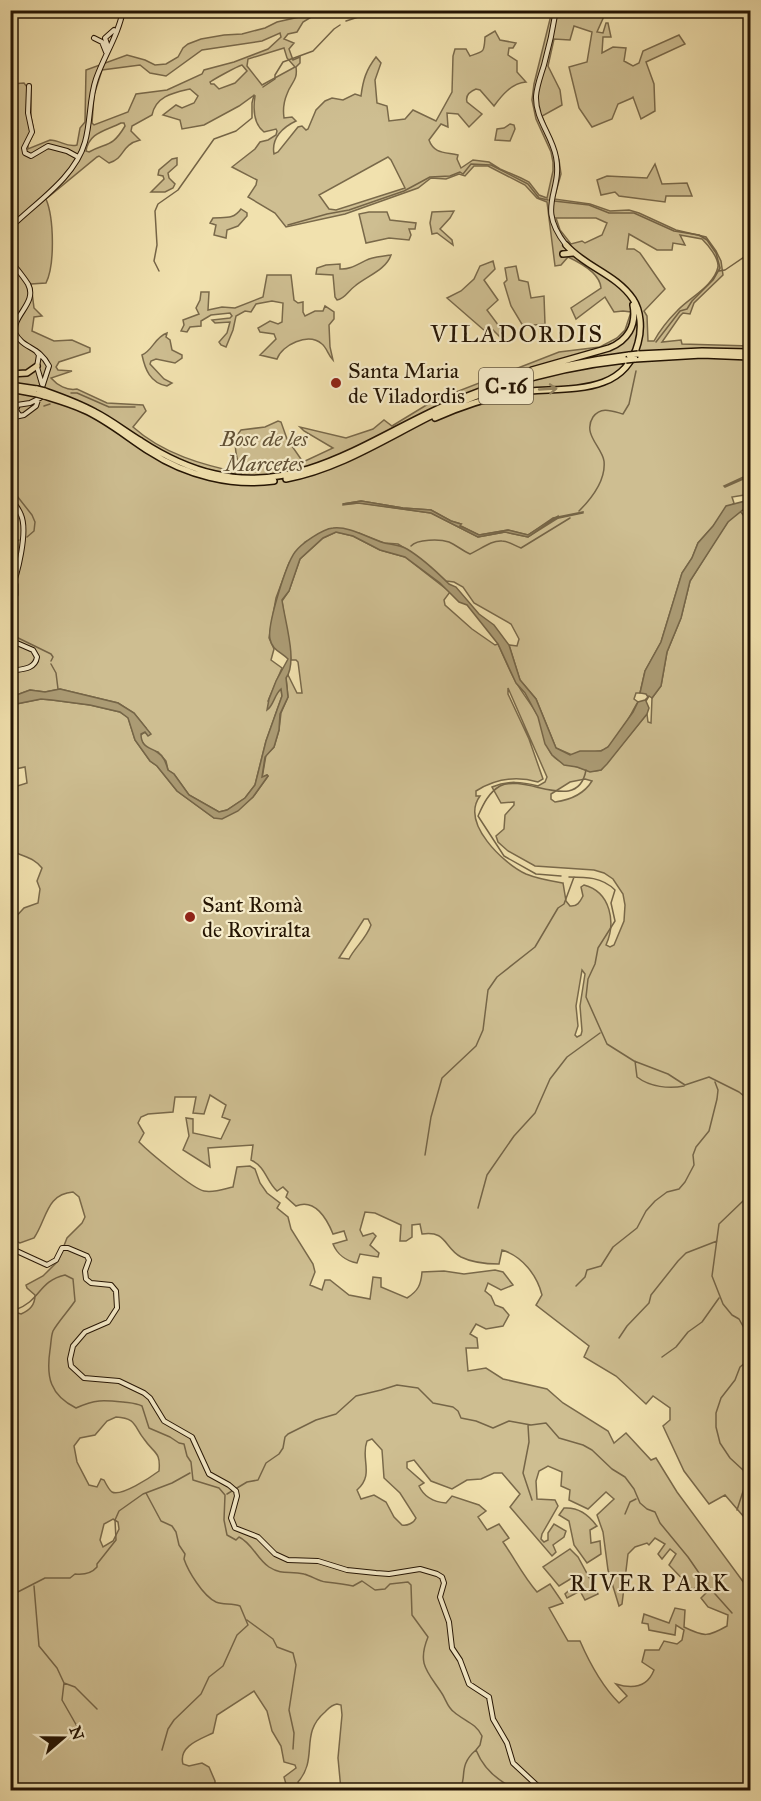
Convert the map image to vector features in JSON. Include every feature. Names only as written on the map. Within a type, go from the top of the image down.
[{"type":"highway","points":[[392,436],[461,408],[501,395],[530,390],[588,387],[610,380],[628,363],[639,342],[639,318],[633,300],[618,282],[574,253],[566,245]]},
{"type":"highway","points":[[563,254],[574,253]]},
{"type":"highway","points":[[415,419],[452,399],[497,382],[615,345],[627,335],[634,322],[634,309],[630,295]]},
{"type":"highway","name":"C-16","points":[[10,387],[41,392],[97,412],[143,443],[191,467],[218,475],[272,478],[321,465],[460,398],[525,376],[574,364],[637,356],[693,351],[750,355]]},
{"type":"highway","name":"C-16","points":[[41,392],[84,410],[174,466],[206,477],[232,482],[270,481],[302,476],[326,468],[440,412],[503,387],[628,357]]},
{"type":"highway","points":[[10,374],[27,374],[38,366]]},
{"type":"highway","points":[[10,400],[16,409]]},
{"type":"street","points":[[556,10],[536,97],[538,114],[557,159],[557,171],[550,205],[556,230],[566,245]]},
{"type":"street","points":[[10,228],[37,206],[75,163],[76,155],[83,149],[92,93],[110,39],[120,22],[122,12]]},
{"type":"street","points":[[94,38],[104,44],[106,53]]},
{"type":"street","points":[[29,86],[28,113],[32,132],[24,148],[25,153],[31,156],[45,146],[52,146],[76,155]]},
{"type":"street","points":[[10,260],[31,292],[30,300],[15,324],[15,333],[23,343],[35,348],[43,355],[49,365],[36,406],[24,415],[10,418]]},
{"type":"street","points":[[35,348],[39,355],[41,392]]},
{"type":"street","points":[[38,366],[43,360],[47,361]]},
{"type":"street","points":[[38,366],[47,370]]},
{"type":"street","points":[[10,418],[20,403],[25,404],[41,392]]},
{"type":"street","points":[[25,404],[27,411]]},
{"type":"street","points":[[16,409],[20,415]]},
{"type":"street","points":[[10,498],[21,514],[23,526],[18,568],[10,591]]},
{"type":"street","points":[[10,640],[33,650],[37,657],[32,666],[10,671]]},
{"type":"street","points":[[10,1248],[44,1265],[52,1264],[62,1248],[84,1253],[89,1260],[85,1271],[86,1279],[91,1283],[111,1285],[117,1298],[117,1308],[108,1322],[85,1332],[73,1346],[71,1366],[84,1378],[119,1381],[144,1393],[150,1398],[164,1421],[192,1437],[209,1474],[236,1491],[237,1496],[231,1520],[237,1530],[258,1537],[275,1554],[288,1560],[318,1562],[347,1570],[384,1574],[420,1569],[442,1577],[444,1583],[440,1599],[450,1625],[451,1645],[466,1680],[474,1689],[489,1697],[493,1719],[507,1743],[512,1761],[542,1791]]},
{"type":"green space","name":"Bosc de les Marcetes","points":[[305,11],[313,11],[313,16],[303,22],[297,32],[288,34],[284,39],[294,43],[289,49],[293,60],[300,57],[284,109],[284,118],[292,117],[296,121],[287,126],[276,138],[274,154],[298,127],[308,129],[316,110],[325,101],[332,98],[343,100],[355,94],[361,96],[366,75],[376,57],[381,63],[375,80],[377,103],[387,106],[389,121],[405,119],[413,110],[436,121],[452,92],[455,49],[466,49],[470,56],[479,53],[484,48],[485,37],[495,31],[500,40],[516,43],[513,48],[509,48],[508,55],[517,61],[517,72],[526,82],[512,87],[494,106],[480,90],[472,91],[468,95],[467,102],[482,114],[469,127],[458,114],[447,113],[448,127],[441,124],[429,140],[437,150],[458,155],[457,159],[461,168],[473,160],[489,162],[529,182],[539,195],[547,198],[553,162],[551,152],[536,119],[532,100],[552,11],[604,11],[605,14],[597,32],[603,33],[608,23],[611,37],[603,37],[602,53],[613,47],[626,48],[624,61],[633,66],[639,63],[643,51],[679,35],[685,44],[646,62],[654,84],[655,111],[641,119],[633,97],[618,104],[612,119],[592,127],[579,108],[569,67],[587,62],[592,32],[574,26],[570,40],[554,39],[548,66],[560,90],[562,105],[542,116],[559,160],[561,174],[554,199],[590,204],[610,211],[629,210],[639,213],[676,230],[706,237],[716,251],[721,261],[723,275],[694,303],[690,314],[683,313],[680,316],[662,342],[681,340],[682,344],[750,346],[750,474],[724,486],[750,476],[750,494],[732,497],[734,503],[698,543],[682,573],[661,642],[645,671],[640,693],[636,693],[634,699],[638,702],[622,730],[606,749],[572,755],[556,748],[536,699],[520,680],[509,645],[517,646],[519,639],[511,624],[474,603],[463,587],[446,581],[398,544],[384,543],[359,533],[329,529],[305,542],[289,563],[276,598],[269,638],[274,649],[271,660],[282,668],[268,701],[271,704],[276,693],[281,689],[282,696],[266,741],[255,785],[245,798],[227,810],[219,812],[189,795],[174,774],[168,770],[166,761],[158,752],[148,750],[129,713],[136,719],[143,731],[141,735],[145,732],[147,734],[146,728],[134,713],[118,703],[60,689],[45,692],[30,690],[11,697],[11,84],[24,83],[27,87],[31,86],[31,117],[34,132],[28,149],[50,140],[77,145],[80,128],[85,122],[86,70],[127,55],[155,65],[166,64],[178,57],[188,44],[201,39],[242,34],[299,17]],"holes":[[[280,33],[281,37],[268,49],[204,70],[202,74],[167,90],[136,94],[128,112],[94,125],[92,123],[94,95],[102,70],[140,65],[150,73],[166,76],[202,50],[262,41]],[[284,48],[287,58],[295,67],[262,85],[247,66],[248,59]],[[242,65],[247,71],[235,83],[219,89],[211,84],[210,82]],[[190,89],[198,96],[194,103],[182,108],[176,105],[163,115],[180,120],[182,129],[204,125],[255,96],[254,111],[258,125],[264,132],[276,129],[276,135],[260,142],[255,149],[232,167],[257,180],[248,197],[275,213],[286,227],[345,214],[418,188],[431,178],[446,179],[459,174],[465,176],[474,166],[488,166],[525,185],[537,198],[547,202],[555,266],[561,265],[568,257],[594,273],[600,283],[601,288],[571,308],[576,319],[605,297],[614,312],[631,312],[625,330],[617,338],[600,347],[559,352],[433,401],[392,426],[384,420],[373,429],[346,438],[300,427],[333,448],[303,462],[287,439],[281,422],[278,421],[265,427],[241,430],[235,445],[241,473],[198,462],[170,451],[133,427],[146,411],[143,405],[107,403],[77,389],[63,387],[51,378],[72,371],[58,370],[56,367],[59,362],[90,352],[90,348],[72,340],[54,341],[32,331],[34,317],[42,316],[34,308],[31,284],[46,283],[51,265],[52,229],[46,199],[97,157],[109,163],[118,158],[129,145],[140,140],[131,131],[132,126],[152,115],[161,99]],[[121,123],[124,123],[125,126],[109,144],[89,152],[86,151],[91,140],[99,133]],[[388,157],[391,160],[405,188],[336,210],[329,209],[319,195]],[[556,218],[596,218],[607,223],[602,235],[585,243],[582,241],[571,244],[560,230]],[[629,234],[657,250],[672,250],[673,243],[685,245],[680,235],[702,239],[713,252],[718,263],[712,280],[674,314],[654,341],[648,341],[647,316],[644,311],[665,289],[640,253],[634,249],[627,249]],[[361,501],[431,510],[479,535],[508,530],[528,535],[558,516],[558,518],[528,537],[505,532],[478,537],[431,513],[361,503],[343,504]]]},
{"type":"green space","points":[[510,124],[514,125],[515,129],[510,141],[495,140],[497,129]]},
{"type":"green space","points":[[177,158],[177,165],[168,173],[169,178],[175,184],[173,188],[165,192],[151,192],[164,179],[163,176],[158,175],[159,170],[172,159]]},
{"type":"green space","points":[[655,164],[662,184],[687,183],[692,196],[666,196],[665,202],[619,196],[615,192],[601,195],[597,180],[607,176],[647,178]]},
{"type":"green space","points":[[241,209],[247,213],[247,216],[238,226],[227,230],[226,238],[214,235],[216,225],[210,223],[213,218],[232,216]]},
{"type":"green space","points":[[454,211],[440,229],[452,240],[453,245],[437,233],[432,234],[430,223],[432,212]]},
{"type":"green space","points":[[387,212],[390,220],[416,223],[415,229],[409,229],[411,235],[409,240],[389,238],[366,243],[359,214]]},
{"type":"green space","points":[[391,255],[381,269],[337,300],[333,275],[316,274],[317,268],[326,265],[340,264],[340,269],[344,269],[369,259]]},
{"type":"green space","points":[[493,261],[495,269],[484,280],[498,300],[487,310],[499,326],[503,337],[493,330],[485,331],[447,298],[461,291],[474,279],[480,266]]},
{"type":"green space","points":[[516,266],[519,280],[528,282],[531,298],[544,296],[545,324],[523,326],[511,306],[504,283],[507,280],[505,268]]},
{"type":"green space","points":[[267,275],[291,275],[294,300],[298,303],[303,302],[305,316],[315,311],[323,311],[325,306],[334,312],[334,319],[329,325],[333,360],[322,344],[310,339],[290,345],[277,359],[260,355],[276,339],[274,334],[260,332],[258,328],[270,321],[278,324],[282,322],[283,303],[272,301],[256,304],[251,312],[245,311],[236,316],[226,347],[219,342],[227,333],[230,322],[215,323],[212,320],[230,318],[232,316],[230,313],[211,315],[201,321],[201,326],[190,327],[187,332],[181,331],[184,325],[183,320],[199,314],[196,308],[201,292],[209,292],[208,310],[222,307],[235,308],[263,297]]},
{"type":"green space","points":[[167,333],[166,337],[170,340],[172,350],[182,355],[182,358],[175,363],[156,359],[150,364],[164,379],[172,383],[167,386],[152,379],[142,355]]},
{"type":"green space","points":[[740,511],[744,516],[750,515],[750,1524],[725,1495],[709,1504],[684,1471],[663,1426],[670,1420],[670,1408],[653,1396],[646,1404],[616,1376],[584,1357],[589,1346],[536,1305],[542,1295],[540,1288],[528,1267],[516,1257],[502,1250],[499,1264],[470,1261],[455,1253],[441,1237],[430,1233],[422,1234],[420,1224],[412,1225],[412,1237],[406,1241],[400,1241],[401,1225],[375,1213],[365,1212],[360,1230],[363,1236],[373,1233],[376,1236],[370,1245],[379,1253],[378,1257],[360,1254],[357,1263],[353,1262],[339,1254],[333,1244],[347,1240],[344,1231],[333,1234],[324,1216],[314,1207],[303,1204],[296,1206],[286,1197],[288,1192],[283,1187],[277,1191],[260,1166],[251,1160],[253,1145],[208,1148],[210,1167],[183,1150],[189,1136],[186,1118],[193,1119],[193,1133],[221,1139],[230,1120],[222,1117],[226,1105],[210,1095],[204,1114],[193,1113],[196,1097],[175,1097],[173,1112],[148,1114],[141,1117],[138,1123],[144,1133],[139,1142],[198,1189],[215,1191],[233,1187],[237,1167],[250,1166],[255,1169],[267,1193],[280,1203],[277,1208],[288,1217],[291,1229],[313,1264],[315,1272],[310,1285],[322,1290],[325,1280],[330,1280],[349,1295],[370,1299],[373,1277],[381,1278],[381,1287],[407,1298],[418,1287],[422,1272],[444,1271],[464,1274],[495,1270],[503,1272],[513,1285],[501,1290],[488,1283],[485,1291],[491,1296],[495,1305],[503,1308],[509,1315],[503,1326],[486,1329],[476,1324],[470,1334],[477,1338],[478,1348],[466,1348],[468,1371],[486,1368],[503,1379],[547,1389],[563,1403],[608,1431],[614,1443],[626,1433],[651,1460],[656,1458],[677,1492],[750,1591],[750,1790],[341,1790],[338,1758],[342,1715],[341,1705],[337,1704],[317,1720],[311,1737],[307,1764],[298,1782],[298,1790],[282,1790],[286,1784],[284,1777],[296,1768],[295,1765],[284,1762],[281,1746],[272,1731],[267,1711],[254,1691],[217,1715],[213,1733],[192,1744],[184,1752],[183,1764],[189,1766],[202,1763],[209,1767],[215,1781],[215,1790],[11,1790],[11,1311],[21,1314],[31,1307],[35,1295],[26,1285],[43,1276],[58,1261],[67,1238],[85,1217],[79,1197],[73,1192],[64,1194],[52,1202],[34,1238],[20,1243],[11,1239],[11,922],[24,908],[38,903],[40,889],[37,881],[42,868],[32,859],[11,850],[11,788],[27,783],[25,767],[11,770],[11,705],[41,699],[90,705],[120,712],[128,717],[135,740],[150,761],[157,766],[177,791],[214,818],[242,806],[253,797],[268,776],[262,778],[266,755],[274,747],[281,713],[288,697],[286,677],[288,675],[297,693],[302,693],[298,662],[291,660],[282,601],[289,591],[300,559],[323,538],[336,532],[353,536],[380,550],[405,557],[450,592],[444,600],[445,605],[472,629],[495,645],[498,644],[513,677],[537,714],[551,753],[563,763],[590,771],[601,770],[647,714],[648,722],[651,723],[652,698],[661,686],[667,652],[681,618],[690,581],[729,520]],"holes":[[[508,688],[547,777],[545,782],[538,786],[515,782],[492,787],[501,803],[514,802],[505,815],[504,829],[496,836],[498,842],[508,851],[535,866],[594,870],[613,879],[623,894],[625,905],[624,921],[614,945],[610,947],[606,945],[611,918],[609,909],[600,894],[584,885],[581,887],[583,896],[581,900],[576,905],[570,906],[566,901],[563,883],[535,877],[517,869],[497,852],[480,830],[475,807],[480,796],[476,796],[476,791],[506,780],[522,779],[538,782],[543,779],[529,739],[508,694]],[[585,779],[592,781],[581,793],[566,800],[555,802],[551,799],[551,794],[570,782]],[[364,919],[368,919],[371,925],[369,930],[349,959],[339,958]],[[582,970],[585,974],[580,1006],[582,1031],[577,1037],[575,1035],[578,1026],[576,1006]],[[116,1417],[128,1419],[158,1456],[159,1471],[122,1492],[112,1492],[101,1479],[97,1487],[89,1485],[77,1462],[74,1446],[80,1438],[95,1435],[107,1421]],[[372,1439],[382,1450],[384,1478],[400,1493],[416,1518],[412,1523],[402,1525],[394,1517],[386,1502],[374,1495],[361,1499],[357,1490],[365,1478],[367,1441]],[[414,1460],[431,1481],[452,1489],[467,1480],[502,1473],[520,1494],[510,1507],[552,1556],[556,1552],[553,1545],[564,1537],[566,1531],[554,1524],[548,1533],[548,1540],[544,1542],[541,1539],[558,1506],[555,1500],[537,1499],[536,1481],[539,1471],[548,1466],[562,1472],[561,1486],[570,1490],[569,1500],[588,1509],[606,1492],[614,1499],[597,1515],[603,1532],[608,1570],[619,1606],[622,1604],[628,1554],[635,1547],[647,1543],[649,1545],[655,1538],[665,1544],[658,1554],[662,1559],[670,1549],[676,1554],[669,1565],[693,1590],[700,1583],[708,1591],[701,1598],[708,1607],[728,1615],[727,1626],[710,1634],[701,1634],[684,1627],[685,1610],[675,1608],[669,1623],[644,1614],[642,1623],[648,1624],[649,1630],[675,1635],[676,1625],[684,1630],[682,1640],[677,1644],[664,1641],[659,1650],[645,1650],[642,1662],[654,1670],[651,1676],[638,1686],[616,1684],[627,1696],[619,1703],[596,1674],[580,1641],[568,1641],[549,1608],[563,1603],[550,1584],[537,1592],[532,1586],[503,1542],[509,1538],[499,1524],[487,1530],[478,1517],[486,1511],[479,1505],[452,1496],[446,1503],[430,1498],[419,1486],[424,1483],[407,1468],[407,1462]],[[113,1519],[118,1522],[119,1529],[113,1541],[103,1547],[100,1540],[104,1524]]]},
{"type":"green space","points":[[564,1508],[582,1512],[597,1526],[590,1530],[591,1543],[600,1541],[601,1554],[587,1563],[574,1545],[569,1521],[559,1515]]},
{"type":"green space","points":[[570,1549],[578,1557],[598,1594],[585,1600],[580,1591],[567,1598],[565,1594],[576,1584],[572,1578],[559,1586],[543,1567]]},
{"type":"shaded area","points":[[750,494],[750,504],[728,522],[690,581],[681,618],[667,652],[661,686],[652,698],[649,696],[646,701],[649,708],[647,714],[601,770],[590,772],[564,765],[552,755],[545,744],[538,717],[525,693],[516,683],[498,644],[467,605],[459,602],[440,583],[405,557],[380,550],[353,536],[336,532],[323,538],[300,559],[289,591],[282,600],[291,652],[291,662],[286,678],[288,697],[280,714],[279,730],[274,747],[265,757],[262,777],[268,776],[253,797],[238,811],[222,819],[214,818],[177,791],[157,766],[150,761],[135,740],[128,718],[120,712],[90,705],[41,699],[11,705],[11,697],[30,690],[45,692],[60,689],[118,703],[134,713],[151,734],[148,736],[145,732],[141,734],[142,742],[161,756],[168,770],[174,774],[189,795],[219,812],[227,810],[245,798],[255,785],[266,741],[282,696],[281,689],[267,710],[276,681],[288,659],[273,646],[270,639],[274,608],[287,569],[295,552],[307,541],[323,531],[339,528],[407,549],[449,584],[456,587],[479,614],[494,625],[509,645],[520,680],[536,699],[556,748],[570,755],[580,751],[601,751],[608,747],[638,702],[648,697],[640,693],[645,671],[661,642],[682,573],[698,543],[726,506],[745,501]]},
{"type":"shaded area","points":[[361,501],[431,510],[479,535],[508,530],[528,535],[553,518],[583,513],[554,519],[528,537],[505,532],[478,537],[431,513],[358,503],[343,505]]},
{"type":"waterway","points":[[346,21],[380,10]]},
{"type":"waterway","points":[[263,87],[275,79],[283,62],[313,51],[340,25]]},
{"type":"waterway","points":[[159,271],[154,261],[157,245],[155,211],[158,204],[178,190],[214,139],[236,131],[252,118],[254,95]]},
{"type":"waterway","points":[[288,225],[349,210],[404,191],[430,177],[450,176],[460,172],[463,174],[471,164],[491,165],[528,184],[539,198],[548,200]]},
{"type":"waterway","points":[[554,201],[589,205],[609,213],[634,213],[674,231],[699,235],[707,240],[716,253],[720,268],[713,280],[687,309],[680,311],[656,342]]},
{"type":"waterway","points":[[719,271],[725,270],[750,253]]},
{"type":"waterway","points":[[579,511],[597,489],[604,468],[603,456],[591,435],[590,423],[593,417],[603,410],[623,414],[629,404],[636,371]]},
{"type":"waterway","points":[[71,393],[77,393],[109,407],[135,407]]},
{"type":"waterway","points":[[44,406],[50,404]]},
{"type":"waterway","points":[[10,487],[35,522],[34,531],[27,537]]},
{"type":"waterway","points":[[411,546],[423,541],[445,541],[470,554],[498,541],[521,548],[570,518]]},
{"type":"waterway","points":[[10,567],[13,570]]},
{"type":"waterway","points":[[11,607],[18,595],[18,584]]},
{"type":"waterway","points":[[10,634],[51,654],[53,657],[51,661]]},
{"type":"waterway","points":[[51,664],[56,673],[58,689]]},
{"type":"waterway","points":[[561,876],[536,874],[504,856],[478,816],[489,796],[500,786],[511,783],[550,790],[573,790],[581,783],[586,770]]},
{"type":"waterway","points":[[569,877],[599,880],[615,890],[611,903],[615,921],[598,948],[595,964],[588,979],[586,997],[607,1044],[634,1061],[668,1074],[685,1085],[709,1077],[739,1092],[750,1101]]},
{"type":"waterway","points":[[425,1155],[431,1117],[442,1078],[476,1046],[483,1030],[488,990],[497,977],[535,947],[558,908],[564,904],[574,877]]},
{"type":"waterway","points":[[478,1208],[487,1175],[514,1136],[535,1113],[550,1079],[567,1057],[600,1033]]},
{"type":"waterway","points":[[635,1061],[637,1077],[642,1080],[660,1086],[684,1086]]},
{"type":"waterway","points":[[576,1286],[585,1277],[587,1270],[601,1266],[613,1247],[637,1228],[646,1211],[655,1201],[667,1192],[679,1189],[685,1182],[694,1165],[693,1155],[696,1147],[709,1131],[717,1099],[718,1090],[715,1082]]},
{"type":"waterway","points":[[737,1510],[747,1479],[743,1470],[730,1458],[720,1443],[716,1427],[716,1413],[721,1398],[735,1380],[740,1367],[747,1361],[750,1352],[744,1328],[739,1319],[732,1315],[723,1304],[712,1276],[719,1224],[743,1201],[750,1198]]},
{"type":"waterway","points":[[619,1338],[649,1303],[651,1295],[686,1253],[717,1241]]},
{"type":"waterway","points":[[10,1307],[15,1310],[24,1306],[44,1286],[56,1278],[65,1275],[73,1279],[75,1301],[55,1327],[51,1338],[49,1369],[55,1391],[76,1408],[89,1403],[105,1401],[142,1406],[149,1428],[184,1444],[191,1462],[193,1480],[219,1488],[225,1495],[224,1520],[227,1535],[236,1540],[239,1537],[244,1540],[269,1567],[278,1571],[304,1574],[326,1582],[353,1586],[362,1581],[375,1590],[385,1589],[390,1584],[408,1582],[411,1585],[412,1615],[428,1637],[423,1654],[425,1667],[452,1710],[473,1725],[482,1736],[476,1750],[483,1764],[498,1779],[518,1790]]},
{"type":"waterway","points":[[662,1357],[702,1322],[719,1298]]},
{"type":"waterway","points":[[227,1494],[247,1482],[258,1480],[266,1463],[279,1454],[283,1448],[285,1437],[288,1434],[316,1420],[336,1414],[356,1396],[397,1385],[418,1388],[433,1403],[453,1407],[461,1418],[493,1428],[509,1421],[531,1425],[546,1423],[559,1438],[592,1450],[612,1469],[625,1477],[640,1503],[655,1512],[660,1523],[708,1586],[732,1613]]},
{"type":"waterway","points":[[528,1425],[529,1442],[523,1473],[532,1500]]},
{"type":"waterway","points":[[10,1596],[45,1578],[70,1578],[75,1574],[92,1571],[116,1540],[115,1520],[119,1511],[143,1494],[190,1473]]},
{"type":"waterway","points":[[146,1493],[161,1521],[172,1526],[176,1532],[179,1545],[185,1554],[186,1564],[201,1589],[216,1602],[240,1606],[248,1625],[237,1635],[223,1666],[209,1677],[201,1694],[174,1720],[168,1729],[162,1750]]},
{"type":"waterway","points":[[625,1514],[630,1502],[636,1499]]},
{"type":"waterway","points":[[34,1586],[39,1646],[57,1668],[64,1683],[75,1687],[97,1709]]},
{"type":"waterway","points":[[247,1620],[273,1639],[277,1647],[293,1653],[296,1665],[289,1710],[294,1733],[293,1749]]},
{"type":"waterway","points":[[64,1683],[62,1700],[78,1728]]},
{"type":"waterway","points":[[459,1790],[462,1786],[467,1761],[476,1750]]},
{"type":"place","name":"Santa Maria de Viladordis","points":[[336,383]]},
{"type":"place","name":"Sant Romà de Roviralta","points":[[190,917]]},
{"type":"district","name":"VILADORDIS","points":[[517,334]]},
{"type":"district","name":"RIVER PARK","points":[[650,1583]]}]
